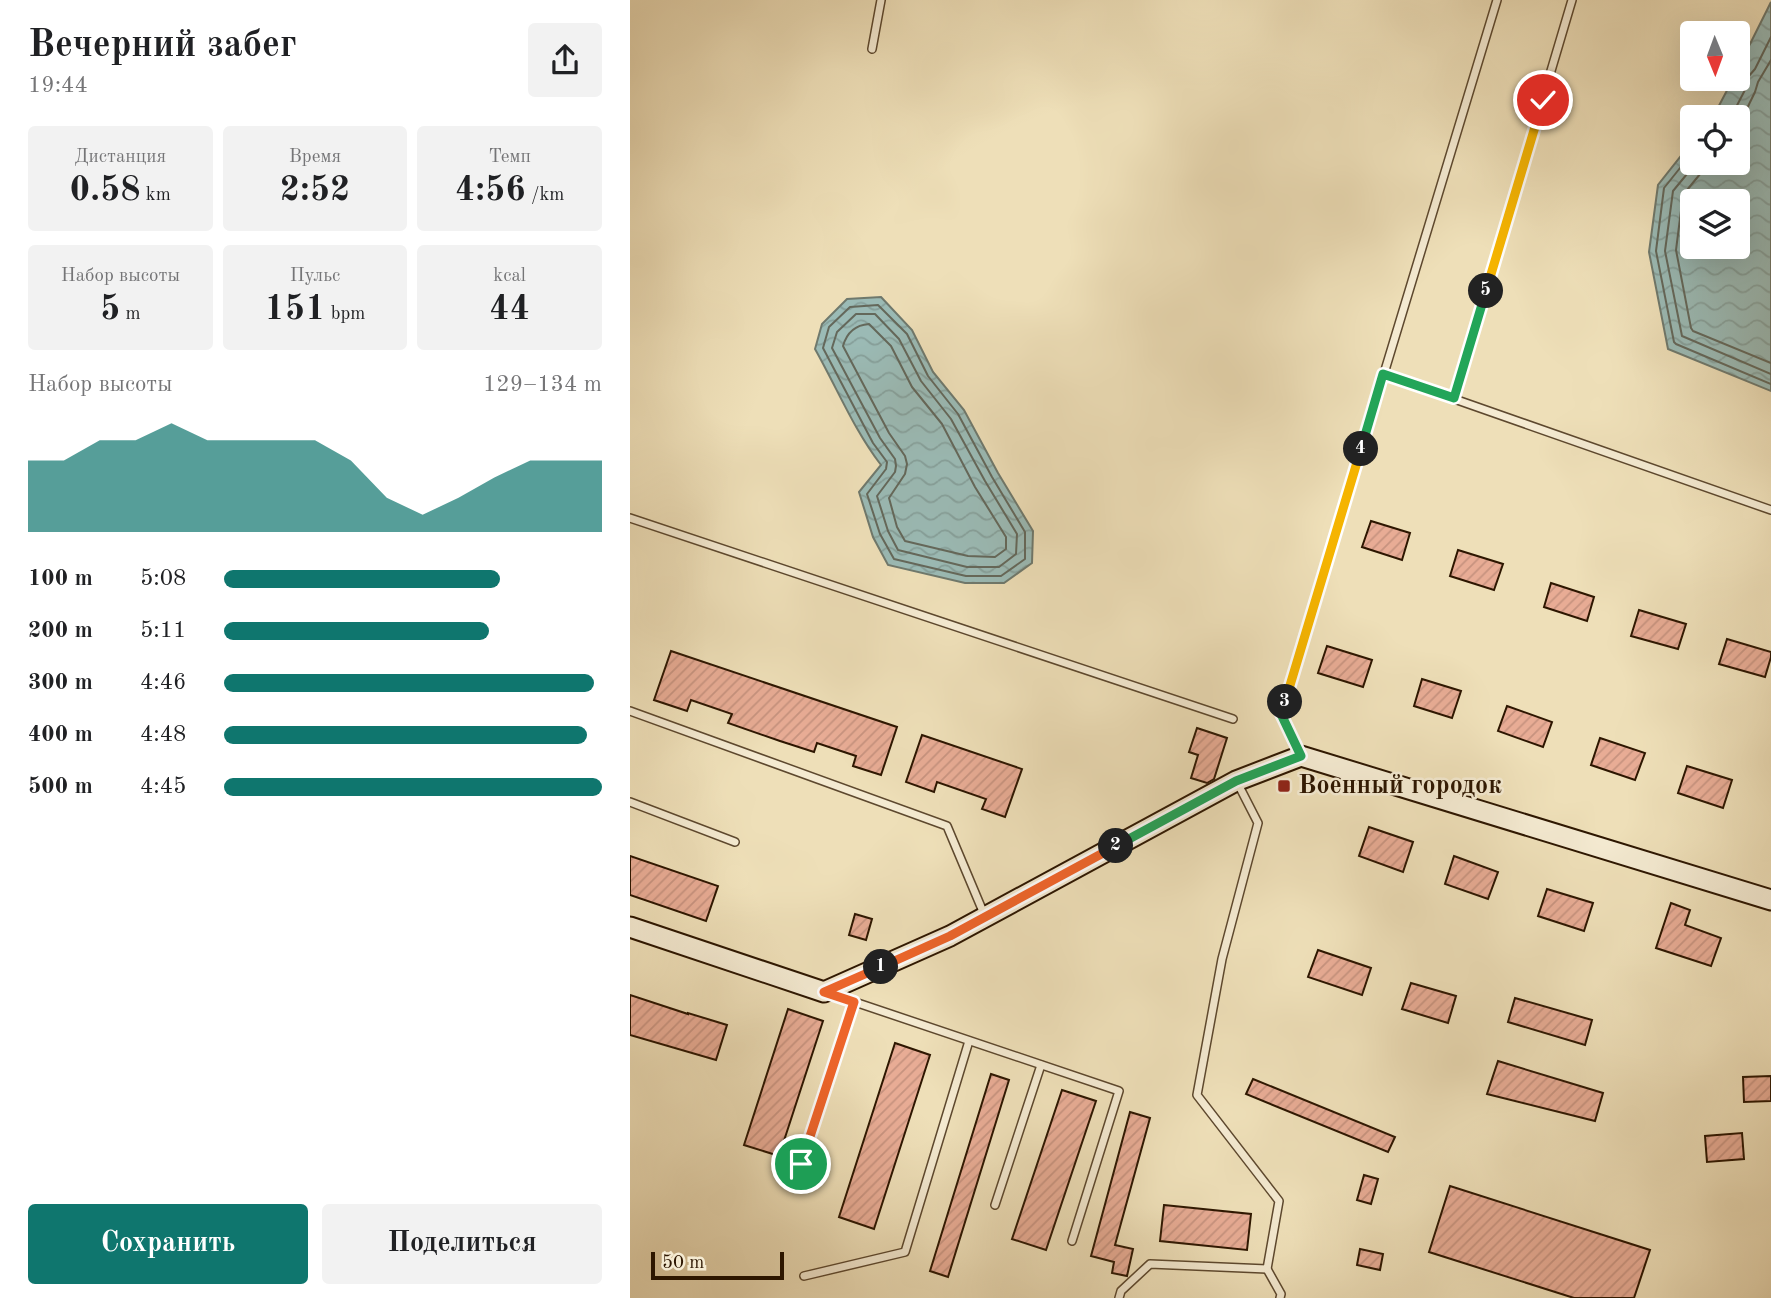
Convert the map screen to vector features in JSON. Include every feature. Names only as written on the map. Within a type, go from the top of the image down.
[{"type":"street","points":[[630,927],[824,992],[950,936],[1236,781],[1301,756],[1771,900]]},
{"type":"lane","points":[[872,49],[881,0]]},
{"type":"lane","points":[[1301,756],[1281,714],[1497,0]]},
{"type":"lane","points":[[1454,398],[1572,0]]},
{"type":"lane","points":[[1383,374],[1771,510]]},
{"type":"lane","points":[[630,518],[1233,719]]},
{"type":"lane","points":[[630,711],[947,825],[985,917]]},
{"type":"lane","points":[[1236,781],[1258,823],[1222,959],[1197,1095],[1279,1201],[1268,1269],[1281,1294],[1280,1298]]},
{"type":"lane","points":[[630,802],[735,842]]},
{"type":"lane","points":[[824,992],[1119,1091],[1072,1241]]},
{"type":"lane","points":[[801,1164],[854,1002]]},
{"type":"lane","points":[[804,1276],[905,1252],[969,1041]]},
{"type":"lane","points":[[995,1205],[1041,1065]]},
{"type":"lane","points":[[1119,1298],[1121,1291],[1150,1264],[1268,1269]]},
{"type":"water","points":[[1771,2],[1771,391],[1668,349],[1649,252],[1658,185],[1680,157],[1680,175],[1750,175],[1750,105],[1719,105],[1727,91],[1750,91],[1750,44]]},
{"type":"water","points":[[881,297],[912,330],[933,372],[964,410],[1033,531],[1032,563],[1004,583],[965,583],[888,565],[873,537],[859,492],[881,465],[854,423],[815,349],[822,324],[847,299]]},
{"type":"building","points":[[1371,521],[1410,533],[1402,560],[1362,547]]},
{"type":"building","points":[[1458,550],[1503,564],[1494,590],[1450,576]]},
{"type":"building","points":[[1551,583],[1594,597],[1587,621],[1544,607]]},
{"type":"building","points":[[1639,610],[1686,624],[1678,649],[1631,636]]},
{"type":"building","points":[[1727,639],[1771,652],[1765,677],[1719,664]]},
{"type":"building","points":[[1327,646],[1372,660],[1363,687],[1318,673]]},
{"type":"building","points":[[671,651],[897,727],[881,775],[853,766],[856,756],[817,743],[814,752],[780,741],[728,723],[732,714],[691,700],[687,711],[654,700]]},
{"type":"building","points":[[1422,679],[1461,691],[1452,718],[1414,706]]},
{"type":"building","points":[[1507,706],[1552,722],[1543,747],[1498,731]]},
{"type":"building","points":[[1197,728],[1227,738],[1214,779],[1207,783],[1191,778],[1198,755],[1189,752]]},
{"type":"building","points":[[922,735],[1022,769],[1005,817],[982,809],[986,799],[937,782],[934,792],[906,782]]},
{"type":"building","points":[[1600,738],[1645,753],[1635,780],[1591,765]]},
{"type":"building","points":[[1687,766],[1732,780],[1723,808],[1678,793]]},
{"type":"building","points":[[1369,827],[1413,842],[1403,872],[1359,856]]},
{"type":"building","points":[[630,856],[718,886],[706,921],[630,895]]},
{"type":"building","points":[[1454,856],[1498,872],[1488,899],[1445,884]]},
{"type":"building","points":[[1547,889],[1593,903],[1584,931],[1538,916]]},
{"type":"building","points":[[1671,903],[1690,910],[1685,925],[1721,938],[1711,966],[1656,948]]},
{"type":"building","points":[[855,914],[872,919],[866,940],[849,935]]},
{"type":"building","points":[[1318,950],[1371,968],[1362,995],[1308,977]]},
{"type":"building","points":[[1411,983],[1456,996],[1448,1023],[1402,1009]]},
{"type":"building","points":[[630,995],[727,1025],[716,1060],[630,1035]]},
{"type":"building","points":[[1515,998],[1592,1020],[1585,1045],[1508,1022]]},
{"type":"building","points":[[788,1009],[823,1021],[779,1156],[744,1145]]},
{"type":"building","points":[[895,1043],[930,1055],[874,1229],[839,1217]]},
{"type":"building","points":[[1498,1061],[1603,1093],[1595,1121],[1487,1094]]},
{"type":"building","points":[[991,1074],[1009,1080],[948,1277],[930,1271]]},
{"type":"building","points":[[1771,1076],[1771,1101],[1744,1102],[1743,1077]]},
{"type":"building","points":[[1253,1079],[1395,1137],[1388,1152],[1246,1094]]},
{"type":"building","points":[[1062,1090],[1096,1101],[1046,1250],[1012,1239]]},
{"type":"building","points":[[1130,1112],[1150,1118],[1115,1245],[1133,1249],[1127,1276],[1112,1273],[1114,1262],[1091,1256]]},
{"type":"building","points":[[1742,1133],[1744,1159],[1707,1162],[1705,1136]]},
{"type":"building","points":[[1364,1175],[1378,1179],[1371,1204],[1357,1200]]},
{"type":"building","points":[[1450,1186],[1650,1250],[1634,1298],[1574,1298],[1429,1252]]},
{"type":"building","points":[[1164,1205],[1251,1214],[1247,1250],[1160,1241]]},
{"type":"building","points":[[1360,1249],[1383,1254],[1380,1270],[1357,1265]]},
{"type":"place","name":"Военный городок","points":[[1284,786]]},
{"type":"route","points":[[801,1164],[854,1002],[824,992],[950,936],[1236,781],[1301,756],[1281,714],[1383,374],[1454,398],[1543,100]]}]
